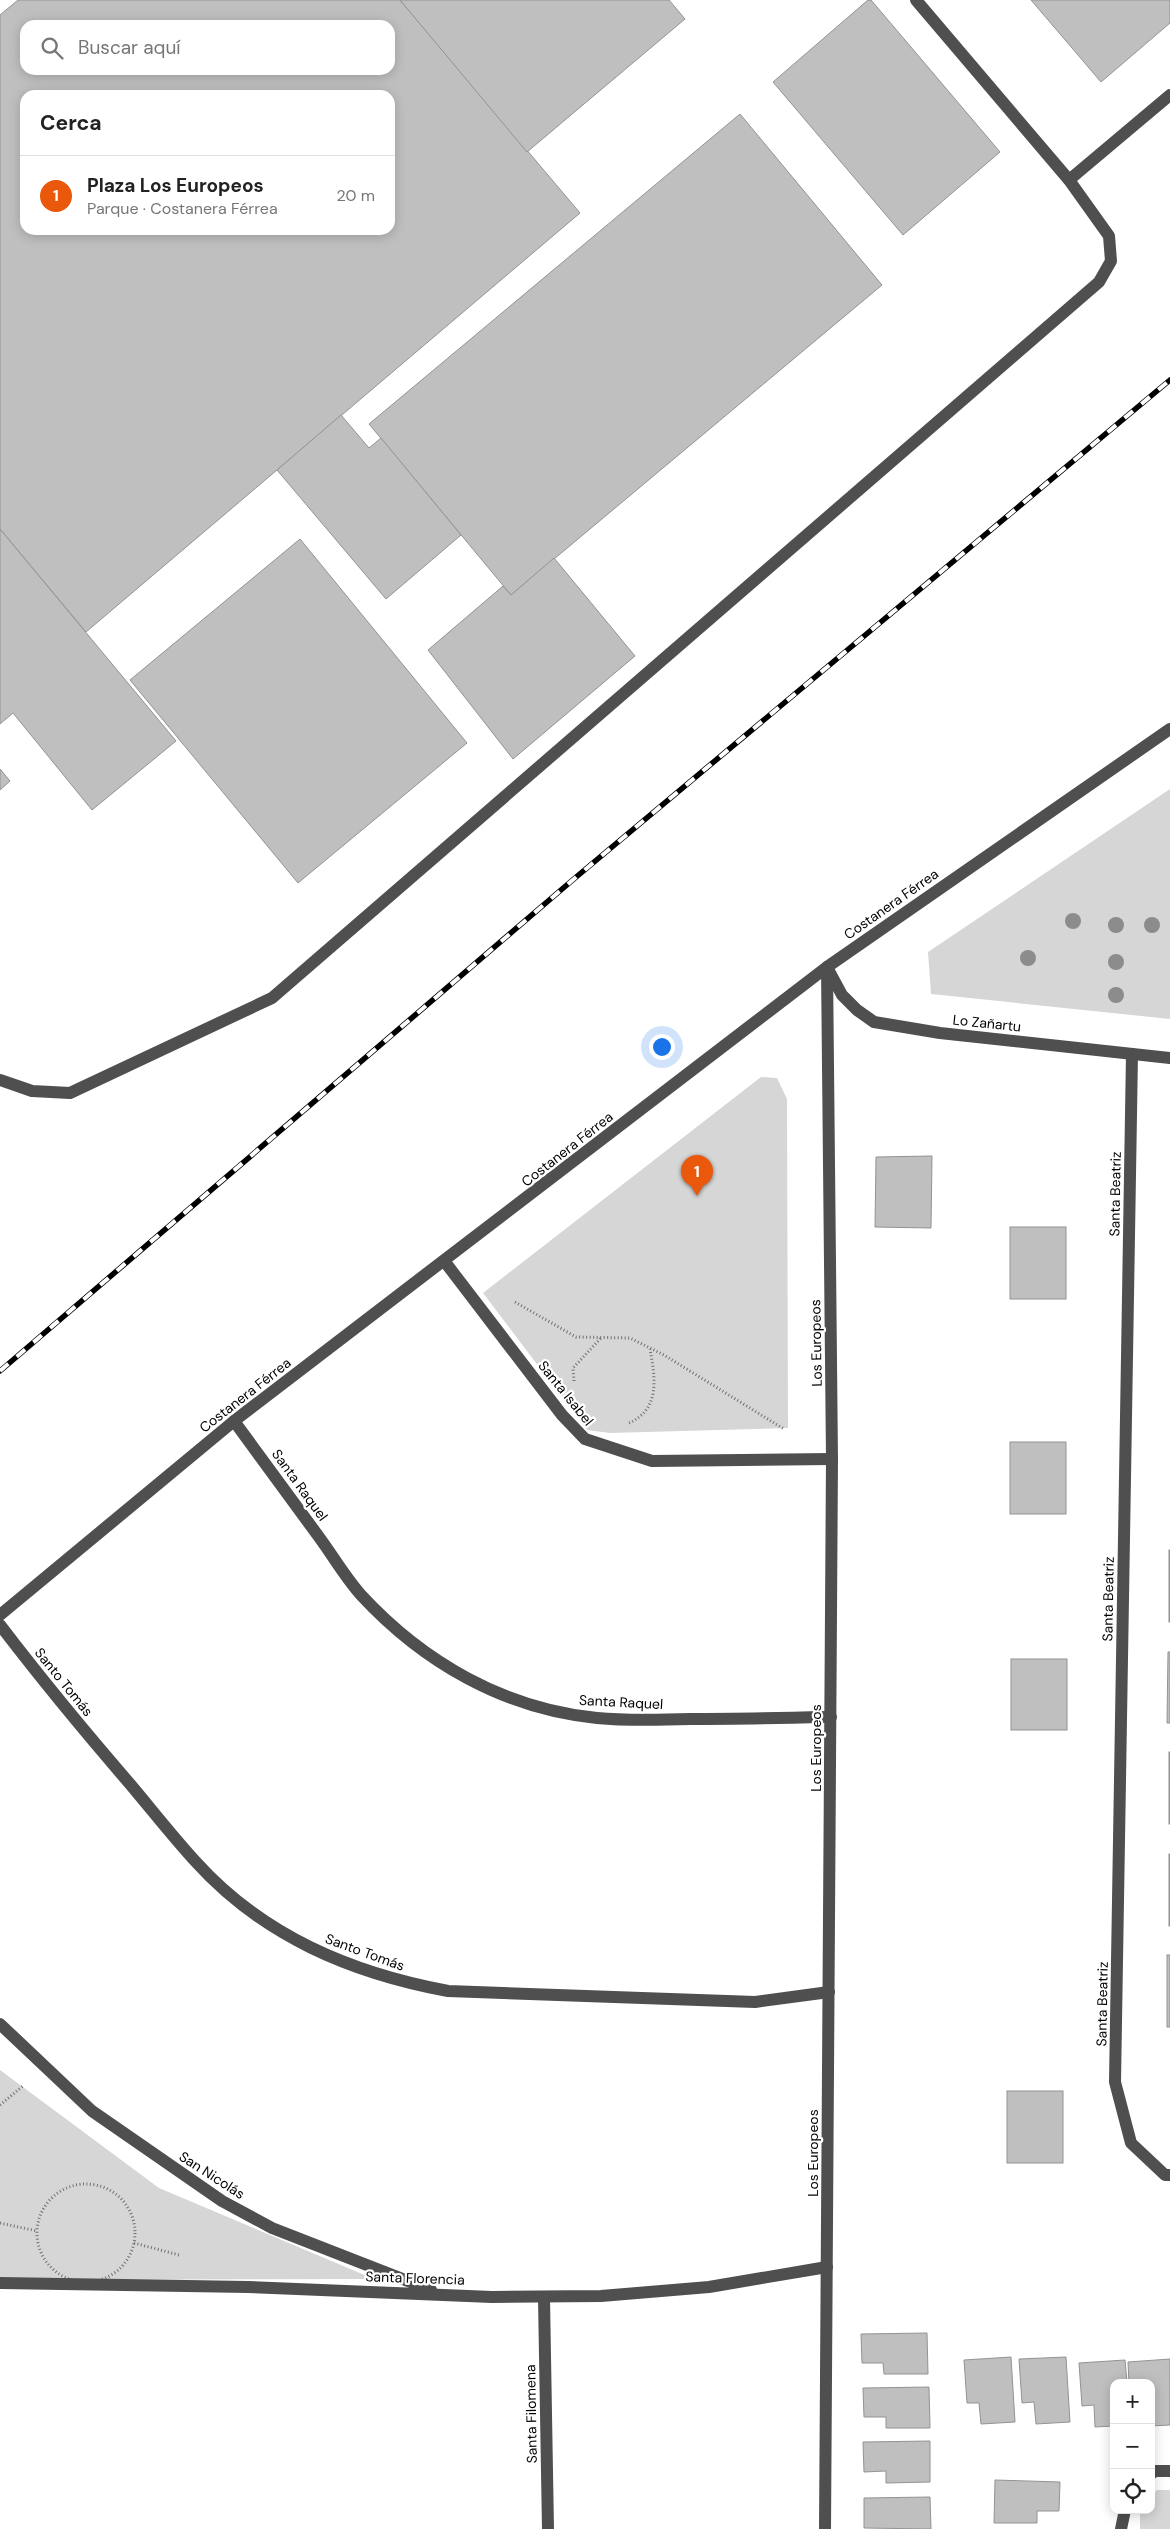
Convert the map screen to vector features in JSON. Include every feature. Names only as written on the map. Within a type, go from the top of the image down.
[{"type":"street","points":[[0,1080],[32,1091],[70,1093],[272,998],[1100,282],[1111,261],[1109,236],[1069,180],[916,0]]},
{"type":"street","points":[[1069,180],[1170,96]]},
{"type":"street","name":"Costanera Férrea","points":[[0,1615],[234,1421],[445,1262],[827,967],[1170,729]]},
{"type":"street","name":"Lo Zañartu","points":[[827,967],[842,994],[857,1010],[874,1022],[940,1033],[1170,1058]]},
{"type":"street","name":"Los Europeos","points":[[826,2529],[832,1459],[827,967]]},
{"type":"street","name":"Santa Beatriz","points":[[1132,1054],[1115,2082],[1131,2143],[1165,2175],[1170,2175]]},
{"type":"street","name":"Santa Isabel","points":[[445,1262],[562,1415],[585,1440],[652,1461],[832,1459]]},
{"type":"street","name":"Santa Raquel","points":[[234,1421],[359,1593],[385,1620],[413,1644],[443,1665],[476,1683],[515,1700],[556,1711],[597,1718],[640,1720],[831,1717]]},
{"type":"street","name":"Santo Tomás","points":[[0,1625],[48,1688],[197,1863],[240,1902],[271,1926],[314,1950],[358,1969],[405,1983],[448,1991],[755,2002],[829,1992]]},
{"type":"street","name":"San Nicolás","points":[[0,2024],[92,2111],[222,2201],[272,2228],[441,2294]]},
{"type":"street","name":"Santa Florencia","points":[[0,2283],[248,2287],[544,2298],[660,2293],[758,2280],[827,2267]]},
{"type":"street","name":"Santa Filomena","points":[[544,2298],[548,2529]]},
{"type":"street","points":[[1155,2471],[1170,2471]]},
{"type":"street","points":[[1121,2529],[1124,2514]]},
{"type":"path","points":[[510,1299],[576,1337],[630,1338],[650,1348],[790,1433]]},
{"type":"path","points":[[574,1387],[573,1368],[602,1338]]},
{"type":"path","points":[[624,1425],[641,1418],[655,1393],[650,1348]]},
{"type":"path","points":[[83,2183],[100,2186],[120,2198],[130,2212],[135,2234],[134,2243],[127,2260],[116,2272],[101,2280],[82,2282],[66,2278],[47,2263],[39,2248],[37,2231],[39,2219],[46,2203],[66,2188],[83,2183]]},
{"type":"path","points":[[0,2223],[37,2231]]},
{"type":"shaded area","points":[[1170,789],[1170,1019],[931,994],[928,952]]},
{"type":"shaded area","points":[[761,1077],[777,1078],[787,1099],[788,1428],[610,1433],[587,1430],[483,1293]]},
{"type":"shaded area","points":[[0,2070],[159,2188],[374,2279],[0,2280]]},
{"type":"shaded area","points":[[1157,2490],[1170,2490],[1170,2529],[1140,2529],[1140,2514],[1155,2514],[1155,2492]]},
{"type":"building","points":[[18,0],[400,0],[580,213],[86,632],[0,529],[0,15]]},
{"type":"building","points":[[400,0],[669,0],[685,19],[527,152]]},
{"type":"building","points":[[868,0],[871,0],[1000,152],[903,235],[773,82]]},
{"type":"building","points":[[1031,0],[1170,0],[1170,23],[1101,82]]},
{"type":"building","points":[[740,114],[882,285],[511,595],[369,424]]},
{"type":"building","points":[[341,415],[369,448],[381,438],[461,535],[386,599],[277,470]]},
{"type":"building","points":[[0,529],[176,741],[92,810],[13,713],[0,724]]},
{"type":"building","points":[[300,539],[467,743],[298,883],[130,680]]},
{"type":"building","points":[[554,558],[635,656],[513,759],[428,650],[503,586],[511,595]]},
{"type":"building","points":[[0,769],[10,781],[0,790]]},
{"type":"building","points":[[932,1156],[931,1228],[875,1227],[876,1157]]},
{"type":"building","points":[[1010,1227],[1066,1227],[1066,1299],[1010,1299]]},
{"type":"building","points":[[1010,1442],[1066,1442],[1066,1514],[1010,1514]]},
{"type":"building","points":[[1170,1550],[1170,1622],[1169,1622]]},
{"type":"building","points":[[1168,1652],[1170,1652],[1170,1723],[1167,1723]]},
{"type":"building","points":[[1011,1659],[1067,1659],[1067,1730],[1011,1730]]},
{"type":"building","points":[[1170,1752],[1170,1824],[1169,1824]]},
{"type":"building","points":[[1170,1854],[1170,1926],[1169,1926]]},
{"type":"building","points":[[1167,1955],[1170,1955],[1170,2027],[1167,2027]]},
{"type":"building","points":[[1007,2091],[1063,2091],[1063,2163],[1007,2163]]},
{"type":"building","points":[[927,2333],[928,2374],[884,2374],[883,2363],[862,2363],[861,2334]]},
{"type":"building","points":[[1011,2357],[1015,2422],[981,2424],[979,2403],[967,2403],[964,2360]]},
{"type":"building","points":[[1066,2357],[1070,2422],[1036,2424],[1034,2402],[1022,2403],[1019,2359]]},
{"type":"building","points":[[1170,2359],[1170,2425],[1155,2426],[1155,2379],[1129,2379],[1128,2362]]},
{"type":"building","points":[[1125,2360],[1127,2379],[1110,2379],[1110,2426],[1095,2427],[1094,2405],[1082,2406],[1079,2363]]},
{"type":"building","points":[[929,2387],[930,2428],[886,2428],[886,2417],[864,2417],[863,2388]]},
{"type":"building","points":[[930,2441],[930,2482],[886,2483],[886,2471],[864,2472],[863,2442]]},
{"type":"building","points":[[995,2480],[1060,2482],[1059,2511],[1037,2511],[1037,2523],[994,2523]]},
{"type":"building","points":[[930,2497],[931,2529],[864,2528],[864,2498]]},
{"type":"railway","points":[[0,1371],[575,878],[1170,380]]},
{"type":"place","name":"Plaza Los Europeos","points":[[697,1196]]}]
